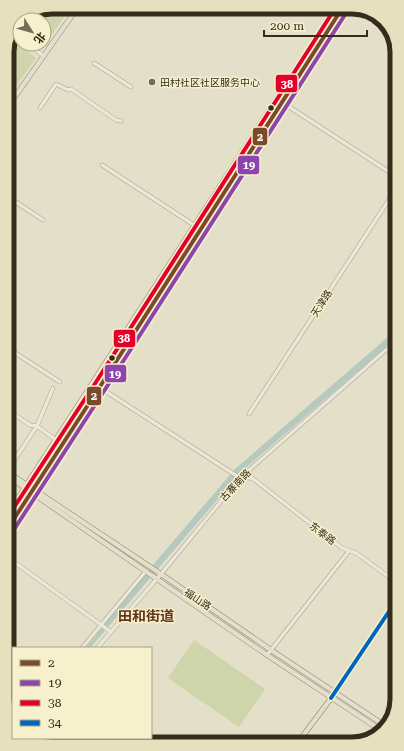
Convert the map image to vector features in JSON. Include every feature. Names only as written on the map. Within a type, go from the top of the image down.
[{"type":"main road","points":[[14,98],[73,14]]},
{"type":"main road","points":[[14,519],[200,229],[332,14]]},
{"type":"main road","points":[[14,505],[195,226],[338,14]]},
{"type":"main road","points":[[14,477],[267,655],[377,728]]},
{"type":"main road","points":[[14,480],[27,486]]},
{"type":"main road","name":"福山路","points":[[32,490],[160,573],[271,650],[381,723]]},
{"type":"main road","points":[[302,737],[335,693],[390,610]]},
{"type":"street","points":[[38,52],[44,56]]},
{"type":"street","points":[[94,64],[131,87]]},
{"type":"street","points":[[40,108],[56,84],[71,90],[116,120],[121,121]]},
{"type":"street","points":[[279,101],[390,172]]},
{"type":"street","points":[[102,165],[200,229]]},
{"type":"street","name":"天津路","points":[[249,414],[390,198]]},
{"type":"street","points":[[14,201],[43,220]]},
{"type":"street","name":"古寨南路","points":[[98,647],[109,631],[156,578],[239,477],[387,349],[390,351]]},
{"type":"street","points":[[14,352],[60,382]]},
{"type":"street","points":[[99,387],[239,477],[252,478],[251,471],[253,466]]},
{"type":"street","points":[[14,460],[37,426],[53,388]]},
{"type":"street","points":[[14,414],[30,425],[37,426],[56,440]]},
{"type":"street","name":"东泰路","points":[[252,478],[342,548],[356,552],[390,578]]},
{"type":"street","points":[[267,655],[350,551]]},
{"type":"street","points":[[14,562],[109,631]]},
{"type":"street","points":[[83,647],[146,571]]},
{"type":"green space","points":[[52,14],[66,14],[52,34]]},
{"type":"green space","points":[[14,52],[28,52],[36,58],[14,88]]},
{"type":"green space","points":[[194,640],[265,689],[239,727],[168,678]]},
{"type":"shaded area","points":[[390,335],[390,343],[241,472],[91,647],[87,647],[140,580],[235,469]]},
{"type":"transit line","name":"38","points":[[14,507],[332,14]]},
{"type":"transit line","name":"2","points":[[14,519],[339,14]]},
{"type":"transit line","name":"19","points":[[15,528],[345,14]]},
{"type":"transit line","name":"34","points":[[331,698],[390,610]]},
{"type":"place","name":"田村社区社区服务中心","points":[[152,82]]},
{"type":"district","name":"田和街道","points":[[146,616]]}]
